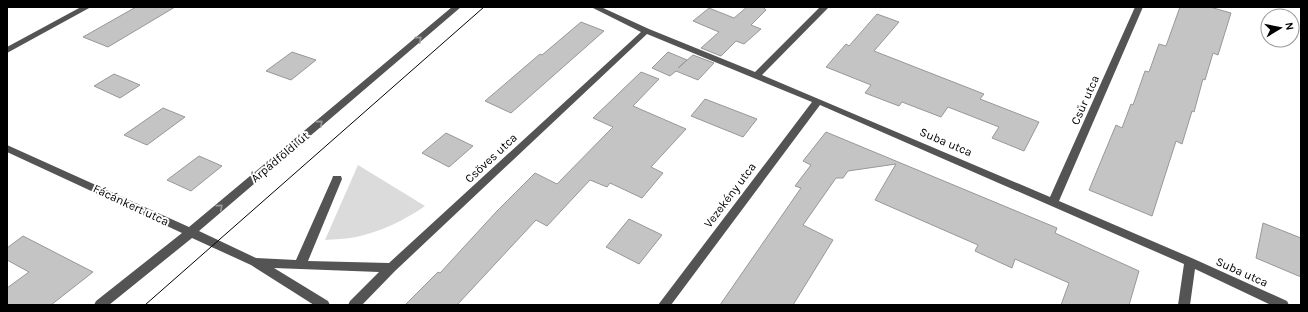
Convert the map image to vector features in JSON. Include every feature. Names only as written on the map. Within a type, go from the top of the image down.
[{"type":"street","points":[[7,50],[87,7]]},
{"type":"street","name":"Árpádföldi út","points":[[100,305],[191,232],[457,7]]},
{"type":"street","name":"Suba utca","points":[[595,7],[646,31],[818,101],[1190,262],[1284,305]]},
{"type":"street","points":[[756,76],[825,7]]},
{"type":"street","name":"Csűr utca","points":[[1053,203],[1139,7]]},
{"type":"street","name":"Csöves utca","points":[[354,305],[391,268],[646,31]]},
{"type":"street","name":"Vezekény utca","points":[[664,305],[818,101]]},
{"type":"street","name":"Fácánkert utca","points":[[7,148],[256,262],[324,305]]},
{"type":"street","points":[[300,265],[337,179]]},
{"type":"street","name":"Fácánkert utca","points":[[256,262],[391,268]]},
{"type":"street","points":[[1184,305],[1190,262]]},
{"type":"shaded area","points":[[358,165],[425,206],[401,221],[383,229],[352,238],[325,240]]},
{"type":"building","points":[[136,7],[175,7],[108,47],[83,37]]},
{"type":"building","points":[[747,7],[763,7],[766,10],[751,25],[761,29],[744,44],[736,41],[721,56],[701,48],[719,32],[693,21],[709,8],[734,18]]},
{"type":"building","points":[[1180,7],[1210,7],[1231,13],[1218,55],[1213,53],[1205,80],[1203,79],[1194,112],[1192,111],[1182,144],[1176,141],[1152,216],[1089,190],[1116,125],[1122,128],[1131,104],[1133,105],[1145,71],[1149,72],[1159,44],[1166,46]]},
{"type":"building","points":[[877,14],[899,22],[874,51],[984,94],[980,99],[1039,122],[1024,151],[992,138],[999,127],[948,107],[941,117],[902,102],[899,106],[865,93],[871,85],[826,67],[846,44],[849,46]]},
{"type":"building","points":[[581,22],[604,31],[511,113],[485,101],[540,54],[542,55]]},
{"type":"building","points":[[292,52],[316,60],[291,80],[266,71]]},
{"type":"building","points":[[668,52],[687,60],[678,68],[693,55],[714,63],[698,80],[676,71],[670,76],[652,68]]},
{"type":"building","points":[[641,72],[659,79],[633,106],[686,129],[651,167],[663,173],[642,198],[610,183],[607,187],[590,180],[547,226],[536,220],[457,305],[405,305],[438,272],[440,273],[497,211],[535,173],[557,184],[613,127],[593,118]]},
{"type":"building","points":[[114,74],[140,85],[120,98],[94,86]]},
{"type":"building","points":[[705,99],[757,119],[743,137],[691,116]]},
{"type":"building","points":[[163,108],[185,117],[147,145],[124,135]]},
{"type":"building","points":[[826,132],[1057,228],[1055,233],[1139,271],[1129,305],[1061,305],[1069,283],[1015,259],[1012,268],[975,251],[978,245],[875,200],[896,164],[848,171],[843,178],[836,178],[803,225],[833,240],[793,305],[720,305],[801,188],[795,186],[811,165],[803,161]]},
{"type":"building","points":[[446,133],[473,146],[449,167],[422,153]]},
{"type":"building","points":[[199,156],[222,166],[191,191],[167,180]]},
{"type":"building","points":[[629,219],[662,235],[639,264],[606,247]]},
{"type":"building","points":[[1263,223],[1301,238],[1301,277],[1256,258]]},
{"type":"building","points":[[23,236],[93,272],[51,305],[7,305],[7,288],[29,272],[7,260],[7,248]]},
{"type":"tram line","points":[[145,305],[484,7]]}]
